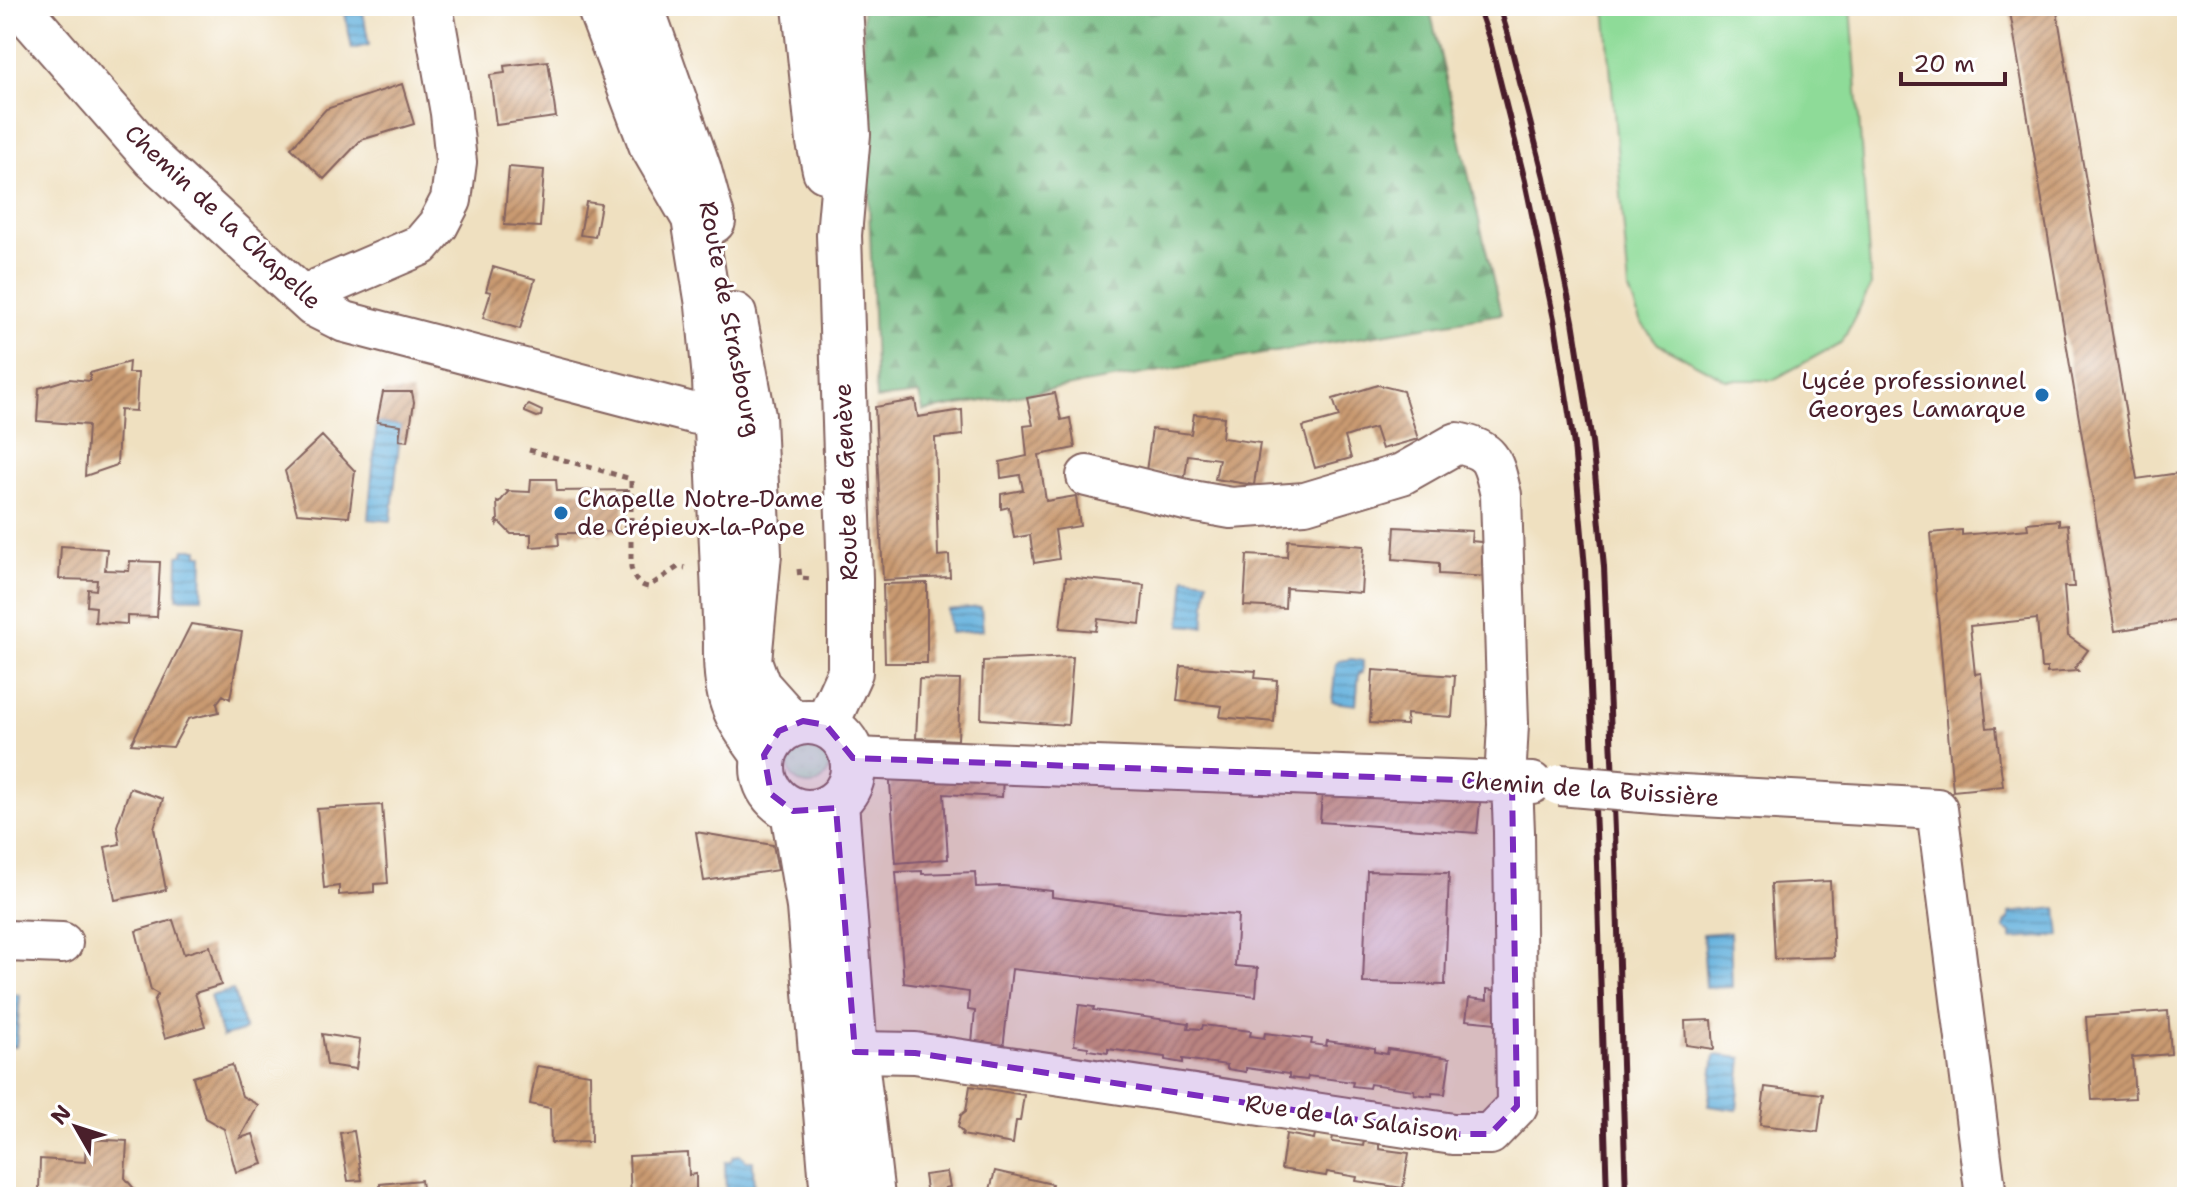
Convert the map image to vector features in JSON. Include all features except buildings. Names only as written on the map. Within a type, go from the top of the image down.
[{"type":"main road","name":"Route de Strasbourg","points":[[599,6],[651,144],[694,218],[708,305],[736,417]]},
{"type":"main road","name":"Route de Strasbourg","points":[[641,6],[698,167],[718,237],[736,417],[726,627],[726,675],[731,703],[745,729],[809,740]]},
{"type":"main road","name":"Route de Genève","points":[[805,6],[819,142],[839,235]]},
{"type":"main road","name":"Route de Genève","points":[[836,803],[850,783],[853,771],[809,740],[850,672],[839,235],[848,134],[840,6]]},
{"type":"main road","points":[[809,740],[762,769],[764,782],[771,794],[793,811],[808,813],[836,803],[855,1052],[872,1197]]},
{"type":"main road","points":[[793,811],[809,907],[833,1197]]},
{"type":"street","name":"Chemin de la Chapelle","points":[[19,6],[153,159],[313,306],[345,322],[736,417]]},
{"type":"street","points":[[302,296],[421,245],[438,225],[451,200],[456,162],[451,113],[432,6]]},
{"type":"street","points":[[1087,476],[1231,508],[1305,503],[1402,474],[1457,443],[1487,454],[1494,465],[1501,495],[1509,782]]},
{"type":"street","name":"Chemin de la Buissière","points":[[809,740],[1937,809],[1986,1197]]},
{"type":"street","name":"Rue de la Salaison","points":[[855,1052],[915,1053],[1453,1134],[1490,1134],[1517,1106],[1514,832],[1509,782]]},
{"type":"street","points":[[6,941],[62,943]]},
{"type":"path","points":[[529,450],[631,479],[631,567],[633,576],[640,584],[648,587],[678,567],[691,572]]},
{"type":"highlighted area","points":[[803,721],[826,725],[853,758],[1512,782],[1517,1106],[1490,1134],[1453,1134],[915,1053],[855,1052],[836,808],[793,811],[771,794],[764,755],[779,731]]},
{"type":"green space","points":[[862,6],[1429,6],[1501,314],[923,411],[919,394],[876,399]]},
{"type":"green space","points":[[1605,6],[1851,6],[1871,286],[1842,342],[1773,380],[1726,380],[1658,344],[1640,321],[1629,290]]},
{"type":"green space","points":[[809,745],[823,751],[829,765],[823,779],[809,785],[795,779],[789,765],[795,751]]},
{"type":"water","points":[[362,6],[369,45],[352,49],[344,8]]},
{"type":"water","points":[[377,422],[401,425],[391,521],[368,519]]},
{"type":"water","points":[[184,549],[198,549],[198,555],[203,555],[202,598],[177,598],[178,556],[183,555]]},
{"type":"water","points":[[1185,577],[1208,580],[1204,627],[1181,625]]},
{"type":"water","points":[[981,607],[983,630],[950,633],[948,610]]},
{"type":"water","points":[[1352,659],[1363,661],[1356,705],[1332,702],[1336,664]]},
{"type":"water","points":[[2057,908],[2060,936],[2011,939],[2011,933],[2005,929],[2009,913]]},
{"type":"water","points":[[1730,932],[1732,987],[1706,988],[1703,934]]},
{"type":"water","points":[[233,990],[245,1030],[222,1037],[210,996]]},
{"type":"water","points":[[6,994],[20,995],[16,1047],[11,1047],[6,1038]]},
{"type":"water","points":[[1715,1055],[1742,1058],[1737,1110],[1708,1106]]},
{"type":"water","points":[[738,1155],[746,1161],[753,1161],[754,1197],[726,1197],[725,1162]]},
{"type":"railway","points":[[1478,6],[1490,41],[1525,181],[1555,324],[1574,445],[1585,568],[1607,1197]]},
{"type":"railway","points":[[1499,6],[1544,177],[1573,321],[1592,442],[1604,567],[1626,1197]]},
{"type":"place","name":"Lycée professionnel Georges Lamarque","points":[[2042,395]]},
{"type":"place","name":"Chapelle Notre-Dame de Crépieux-la-Pape","points":[[561,513]]}]
